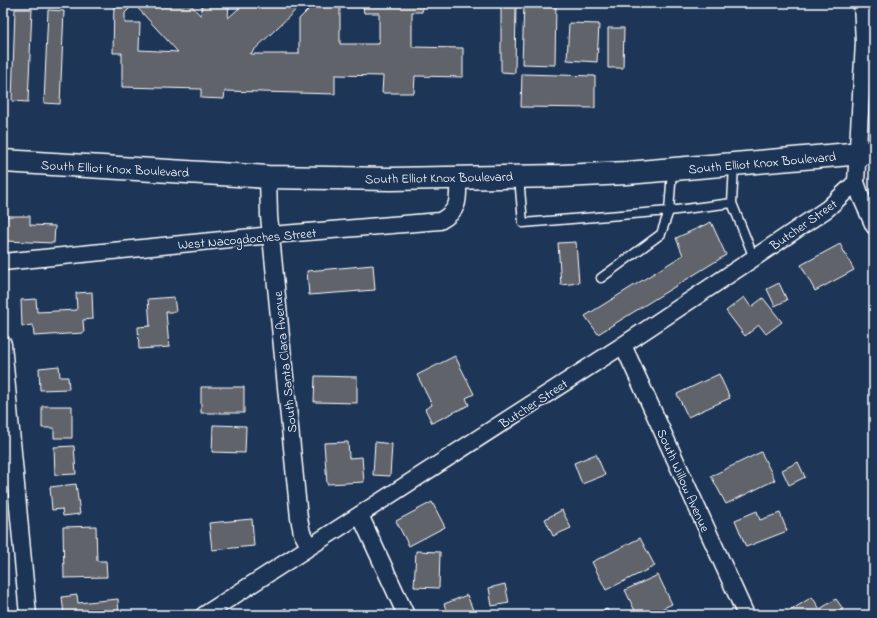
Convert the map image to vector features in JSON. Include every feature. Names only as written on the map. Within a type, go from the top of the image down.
[{"type":"main road","name":"South Elliot Knox Boulevard","points":[[3,161],[268,177],[458,178],[576,175],[672,169],[866,153]]},
{"type":"street","points":[[862,3],[869,42],[866,153],[856,182],[860,197],[874,226]]},
{"type":"street","name":"South Santa Clara Avenue","points":[[268,177],[271,235],[299,518],[302,533],[309,546]]},
{"type":"street","name":"West Nacogdoches Street","points":[[3,262],[271,235],[440,221],[454,210],[458,202],[458,178]]},
{"type":"street","name":"Butcher Street","points":[[204,615],[623,345],[827,209],[856,182]]},
{"type":"street","points":[[3,344],[28,615]]},
{"type":"street","name":"South Willow Avenue","points":[[623,345],[746,615]]},
{"type":"street","points":[[360,515],[406,615]]},
{"type":"lane","points":[[734,164],[732,203],[754,258]]},
{"type":"lane","points":[[601,278],[661,234],[669,211],[672,169]]},
{"type":"lane","points":[[519,177],[522,223],[669,211],[732,203]]},
{"type":"building","points":[[114,3],[189,3],[201,16],[202,3],[229,3],[228,18],[245,3],[455,3],[455,6],[423,6],[422,12],[412,12],[412,47],[463,48],[463,77],[415,76],[414,93],[382,93],[383,76],[335,75],[335,94],[225,91],[224,99],[201,98],[201,89],[122,87],[122,53],[113,53]],"holes":[[[134,4],[178,52],[139,50],[140,23],[125,23],[125,13]],[[302,4],[308,10],[299,19],[299,54],[250,54]],[[340,7],[363,7],[364,13],[379,13],[379,44],[340,44]]]},
{"type":"building","points":[[501,3],[516,3],[515,73],[501,72]]},
{"type":"building","points":[[524,3],[556,3],[555,65],[522,64]]},
{"type":"building","points":[[15,9],[32,9],[28,102],[12,101]]},
{"type":"building","points":[[48,10],[64,11],[60,104],[44,103]]},
{"type":"building","points":[[569,23],[599,24],[597,62],[567,60]]},
{"type":"building","points":[[608,28],[624,28],[623,68],[608,68]]},
{"type":"building","points":[[522,74],[595,76],[595,108],[521,107]]},
{"type":"building","points":[[6,216],[30,216],[30,225],[55,226],[54,243],[5,241]]},
{"type":"building","points":[[711,222],[726,255],[598,334],[585,316],[683,255],[676,238]]},
{"type":"building","points":[[576,242],[579,283],[561,285],[558,243]]},
{"type":"building","points":[[840,244],[854,270],[815,291],[801,265]]},
{"type":"building","points":[[373,265],[375,290],[309,295],[307,271]]},
{"type":"building","points":[[779,283],[787,300],[775,306],[767,289]]},
{"type":"building","points":[[92,292],[93,319],[83,320],[84,333],[34,336],[33,325],[22,326],[21,300],[36,299],[37,312],[77,310],[76,293]]},
{"type":"building","points":[[174,297],[176,312],[166,312],[169,347],[139,349],[138,327],[150,326],[148,299]]},
{"type":"building","points":[[744,297],[751,307],[763,298],[782,322],[766,334],[759,325],[745,336],[726,311]]},
{"type":"building","points":[[455,356],[474,394],[466,398],[469,405],[432,423],[425,409],[432,405],[417,375]]},
{"type":"building","points":[[59,366],[60,377],[68,377],[69,389],[40,390],[39,368]]},
{"type":"building","points":[[719,374],[730,398],[688,417],[677,394]]},
{"type":"building","points":[[315,376],[357,377],[357,403],[314,402]]},
{"type":"building","points":[[201,387],[244,387],[244,413],[201,413]]},
{"type":"building","points":[[42,406],[72,406],[72,438],[54,438],[54,428],[42,428]]},
{"type":"building","points":[[213,425],[246,426],[245,453],[212,452]]},
{"type":"building","points":[[348,442],[349,458],[362,457],[364,482],[327,484],[324,443]]},
{"type":"building","points":[[375,442],[392,444],[390,476],[373,475]]},
{"type":"building","points":[[74,446],[76,474],[55,475],[54,447]]},
{"type":"building","points":[[761,452],[775,480],[726,504],[711,476]]},
{"type":"building","points":[[596,454],[605,475],[582,484],[574,463]]},
{"type":"building","points":[[798,462],[805,477],[789,485],[782,470]]},
{"type":"building","points":[[76,484],[80,514],[63,516],[62,509],[52,510],[50,487]]},
{"type":"building","points":[[432,502],[445,527],[409,546],[396,521]]},
{"type":"building","points":[[562,510],[571,528],[553,536],[545,519]]},
{"type":"building","points":[[757,511],[760,520],[780,513],[787,531],[746,547],[735,520]]},
{"type":"building","points":[[252,519],[254,546],[212,550],[209,523]]},
{"type":"building","points":[[96,526],[97,561],[106,561],[107,577],[64,578],[63,527]]},
{"type":"building","points":[[640,538],[655,566],[606,590],[592,562]]},
{"type":"building","points":[[416,551],[440,552],[439,588],[414,587]]},
{"type":"building","points":[[658,575],[672,604],[649,615],[637,615],[625,590]]},
{"type":"building","points":[[505,584],[509,603],[492,606],[489,588]]},
{"type":"building","points":[[77,595],[78,603],[118,599],[119,615],[64,615],[62,597]]},
{"type":"building","points":[[467,595],[475,615],[448,615],[444,604]]},
{"type":"building","points":[[812,597],[820,609],[836,599],[843,609],[832,615],[783,615]]},
{"type":"building","points":[[286,608],[289,615],[272,615]]},
{"type":"building","points":[[607,609],[610,615],[594,615]]}]
